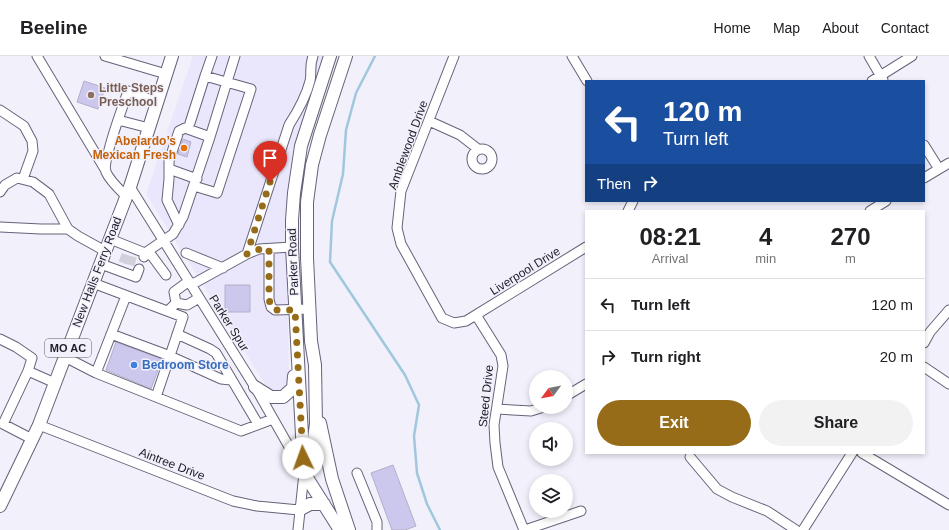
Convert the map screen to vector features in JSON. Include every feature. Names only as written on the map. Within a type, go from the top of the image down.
[{"type":"main road","name":"New Halls Ferry Road","points":[[0,506],[39,425],[93,284],[128,191],[172,56]]},
{"type":"main road","name":"Parker Road","points":[[330,56],[301,146],[294,193],[292,247],[304,473],[340,530]]},
{"type":"main road","name":"Parker Road","points":[[304,473],[311,461],[316,424],[314,365],[309,309],[306,230],[307,202],[312,165],[320,135],[346,56]]},
{"type":"main road","points":[[255,387],[271,397],[283,397],[293,388],[296,326]]},
{"type":"main road","name":"Parker Road","points":[[315,392],[332,479],[349,530]]},
{"type":"main road","points":[[299,510],[310,504],[324,504]]},
{"type":"street","name":"Parker Spur","points":[[36,56],[106,171],[116,185],[128,191],[190,283],[255,387],[304,473]]},
{"type":"street","points":[[105,56],[122,58],[166,74]]},
{"type":"street","points":[[190,123],[212,56]]},
{"type":"street","points":[[144,256],[173,234],[184,217],[235,56]]},
{"type":"street","points":[[247,254],[289,125],[299,110],[310,80],[310,64],[312,56]]},
{"type":"street","name":"Amblewood Drive","points":[[454,56],[401,191],[397,228],[401,244],[442,318],[454,323],[466,321],[476,315]]},
{"type":"street","points":[[572,56],[586,80]]},
{"type":"street","points":[[869,56],[882,78],[912,56]]},
{"type":"street","points":[[169,169],[217,194],[251,89],[205,76]]},
{"type":"street","points":[[106,171],[106,161],[128,91],[157,102]]},
{"type":"street","points":[[0,110],[24,126],[32,141],[33,151],[23,179]]},
{"type":"street","points":[[118,120],[149,128]]},
{"type":"street","points":[[429,121],[460,135],[478,149]]},
{"type":"street","points":[[179,225],[167,200],[170,161],[179,131],[185,128],[210,137]]},
{"type":"street","points":[[925,147],[939,169]]},
{"type":"street","points":[[925,177],[949,163]]},
{"type":"street","points":[[0,192],[5,185],[17,178],[33,182],[49,194],[68,229],[105,251]]},
{"type":"street","points":[[872,210],[884,202]]},
{"type":"street","points":[[0,227],[68,229]]},
{"type":"street","points":[[110,239],[131,251],[144,256],[152,256],[166,275]]},
{"type":"street","points":[[176,303],[174,292],[223,268],[247,254],[260,249],[292,247]]},
{"type":"street","name":"Liverpool Drive","points":[[476,315],[585,248]]},
{"type":"street","points":[[269,249],[269,299],[271,307],[275,310],[309,309]]},
{"type":"street","points":[[186,253],[223,268]]},
{"type":"street","points":[[100,264],[125,268],[136,277],[139,269]]},
{"type":"street","points":[[93,284],[183,317],[156,397]]},
{"type":"street","points":[[96,373],[126,296]]},
{"type":"street","points":[[176,303],[188,305],[199,298]]},
{"type":"street","points":[[168,311],[176,303]]},
{"type":"street","points":[[925,341],[930,332],[949,310]]},
{"type":"street","name":"Steed Drive","points":[[476,315],[501,355],[503,366],[494,431],[498,467],[524,530]]},
{"type":"street","points":[[111,334],[170,356],[222,379],[232,380]]},
{"type":"street","points":[[177,334],[216,353],[258,424]]},
{"type":"street","points":[[0,339],[16,346],[32,358],[28,371],[1,423],[32,439]]},
{"type":"street","points":[[65,357],[96,373],[241,431],[273,419]]},
{"type":"street","points":[[925,369],[949,384]]},
{"type":"street","points":[[28,371],[55,383]]},
{"type":"street","points":[[573,392],[585,385]]},
{"type":"street","points":[[497,409],[529,411]]},
{"type":"street","name":"Aintree Drive","points":[[39,425],[233,501],[257,506],[299,510]]},
{"type":"street","points":[[803,530],[851,454]]},
{"type":"street","points":[[864,454],[949,505]]},
{"type":"street","points":[[690,457],[717,489],[732,497],[767,511],[796,530]]},
{"type":"street","points":[[298,530],[304,473]]},
{"type":"street","points":[[357,473],[376,522],[377,530]]},
{"type":"street","points":[[524,530],[581,511]]},
{"type":"shaded area","points":[[193,56],[323,56],[295,147],[289,178],[286,214],[289,372],[288,382],[284,388],[277,391],[270,389],[263,381],[146,194]]},
{"type":"building","name":"Little Steps Preschool","points":[[84,81],[105,88],[98,109],[77,102]]},
{"type":"building","name":"Abelardo’s Mexican Fresh","points":[[183,139],[191,142],[187,157],[178,154]]},
{"type":"building","points":[[225,285],[250,285],[250,312],[225,312]]},
{"type":"building","name":"Bedroom Store","points":[[116,342],[162,359],[151,389],[106,370]]},
{"type":"building","points":[[393,465],[416,526],[405,530],[392,530],[371,473]]},
{"type":"waterway","points":[[375,56],[356,93],[346,130],[343,174],[332,221],[330,262],[405,375],[419,405],[414,436],[417,473],[427,504],[440,530]]},
{"type":"tunnel","points":[[123,263],[127,252]]},
{"type":"tunnel","points":[[130,265],[133,254]]},
{"type":"place","name":"Little Steps Preschool","points":[[91,95]]},
{"type":"place","name":"Abelardo’s Mexican Fresh","points":[[184,148]]},
{"type":"place","name":"Bedroom Store","points":[[134,365]]},
{"type":"route","points":[[270,182],[247,254],[260,249],[269,249],[269,299],[271,307],[275,310],[295,310],[303,458]]}]
